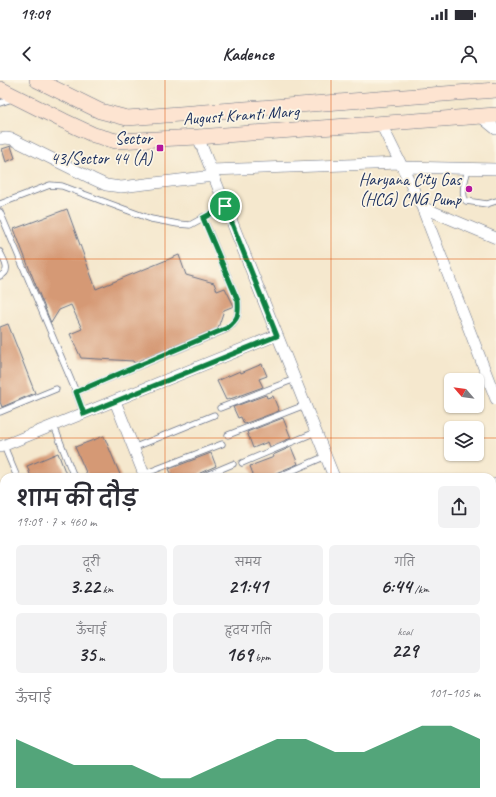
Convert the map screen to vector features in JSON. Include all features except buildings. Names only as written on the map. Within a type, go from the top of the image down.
[{"type":"main road","name":"August Kranti Marg","points":[[39,80],[100,111],[127,118],[496,90]]},
{"type":"main road","name":"August Kranti Marg","points":[[0,89],[94,135],[116,141],[198,137],[496,115]]},
{"type":"street","points":[[480,116],[496,129]]},
{"type":"street","points":[[381,124],[422,207],[496,399]]},
{"type":"street","points":[[198,137],[332,473]]},
{"type":"street","points":[[0,139],[12,139],[106,185],[121,187],[212,173],[401,165],[496,169]]},
{"type":"street","points":[[422,207],[496,238]]},
{"type":"street","points":[[2,446],[277,336]]},
{"type":"street","points":[[115,401],[143,473]]},
{"type":"lane","points":[[0,103],[16,97]]},
{"type":"lane","points":[[468,168],[463,192],[466,201],[487,204],[496,201]]},
{"type":"lane","points":[[0,204],[50,185],[62,186],[151,218],[178,224],[190,225],[225,206]]},
{"type":"lane","points":[[0,212],[84,414]]},
{"type":"lane","points":[[76,392],[227,328],[235,321],[238,312],[238,301],[203,218]]},
{"type":"lane","points":[[0,252],[7,267],[4,275],[0,276]]},
{"type":"lane","points":[[220,408],[295,379]]},
{"type":"lane","points":[[0,412],[56,389]]},
{"type":"lane","points":[[228,435],[305,405]]},
{"type":"lane","points":[[134,448],[214,415]]},
{"type":"lane","points":[[54,426],[72,473]]},
{"type":"lane","points":[[242,463],[316,432]]},
{"type":"lane","points":[[151,473],[222,444]]},
{"type":"lane","points":[[2,446],[15,473]]},
{"type":"lane","points":[[287,473],[326,456]]},
{"type":"lane","points":[[212,473],[233,464]]},
{"type":"place","name":"Sector 43/Sector 44 (A)","points":[[160,148]]},
{"type":"place","name":"Haryana City Gas (HCG) CNG Pump","points":[[469,189]]},
{"type":"route","points":[[225,206],[277,336],[84,414],[76,392],[227,328],[235,321],[238,312],[238,301],[203,218],[225,206]]}]
